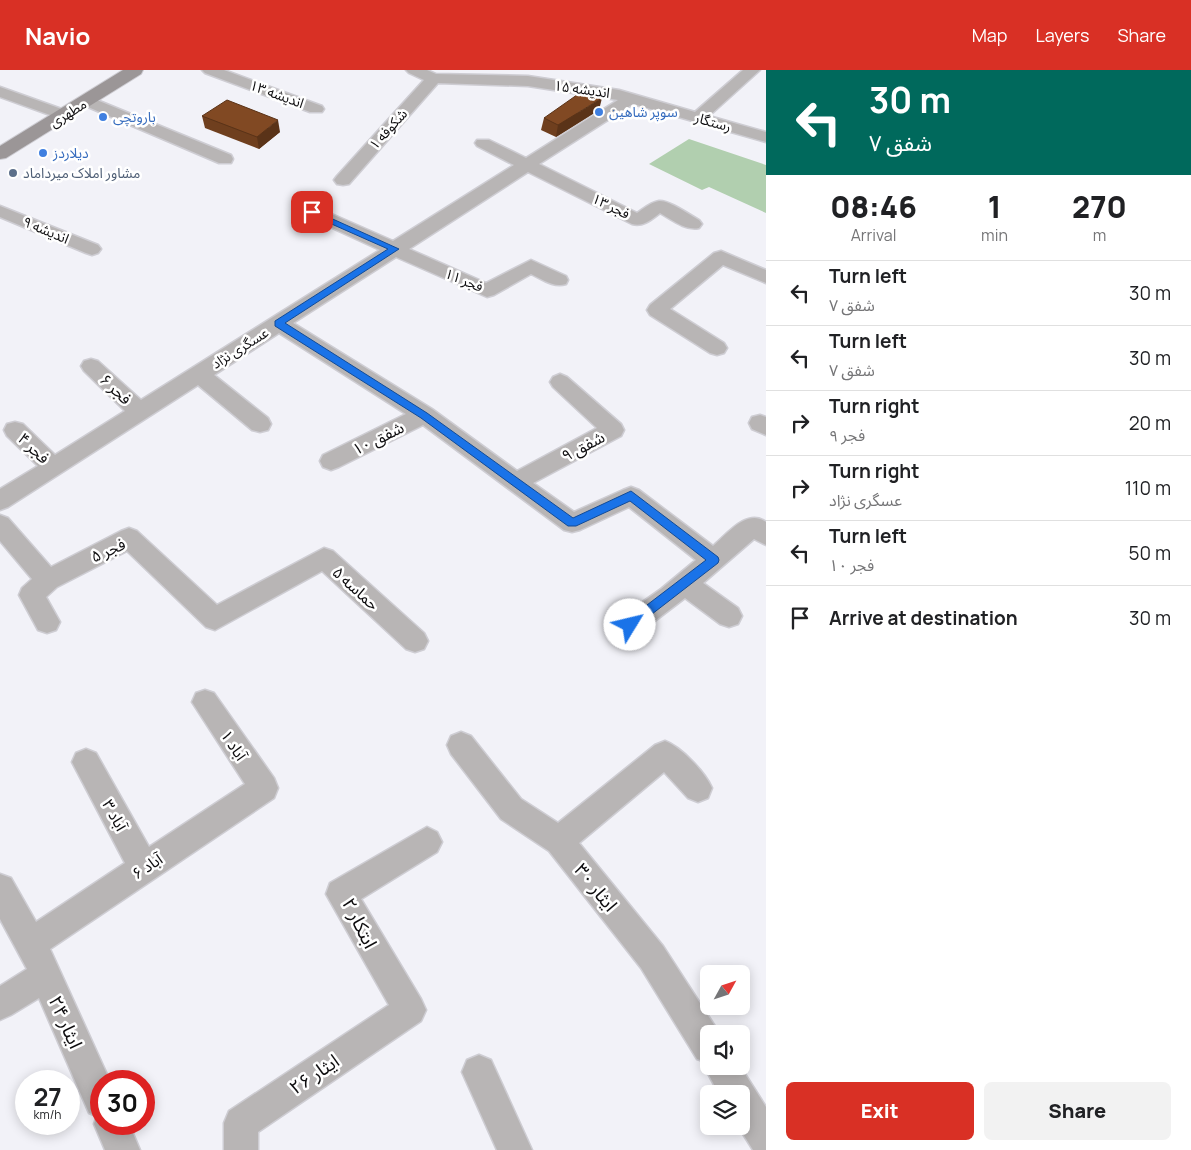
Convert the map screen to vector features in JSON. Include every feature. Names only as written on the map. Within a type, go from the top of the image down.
[{"type":"main road","name":"مطهری","points":[[0,154],[135,70]]},
{"type":"street","name":"اندیشه ١٣","points":[[210,70],[316,108]]},
{"type":"street","name":"اندیشه ۱۵","points":[[414,70],[434,78],[528,81],[631,98]]},
{"type":"street","points":[[698,118],[752,70]]},
{"type":"street","name":"شکوفه ۱","points":[[343,180],[434,78]]},
{"type":"street","points":[[0,92],[64,115]]},
{"type":"street","name":"رستگار","points":[[631,98],[766,137]]},
{"type":"street","name":"عسگری نژاد","points":[[0,501],[631,98]]},
{"type":"street","points":[[87,101],[225,159]]},
{"type":"street","points":[[483,143],[527,165]]},
{"type":"street","name":"فجر ۱۳","points":[[527,165],[638,220],[660,206],[693,224]]},
{"type":"street","name":"اندیشه ۹","points":[[0,211],[92,249]]},
{"type":"street","points":[[312,212],[395,249]]},
{"type":"street","name":"فجر ۱۱","points":[[395,249],[486,291],[531,266],[559,280]]},
{"type":"street","points":[[717,348],[658,310],[721,257],[766,278]]},
{"type":"street","points":[[278,323],[424,415],[572,523],[631,496],[714,560]]},
{"type":"street","name":"فجر ۶","points":[[91,366],[140,412]]},
{"type":"street","points":[[198,374],[260,424]]},
{"type":"street","name":"شفق ۹","points":[[515,482],[613,430],[560,382]]},
{"type":"street","name":"شفق ۱۰","points":[[331,461],[424,415]]},
{"type":"street","name":"فجر ۴","points":[[16,430],[53,467]]},
{"type":"street","points":[[0,525],[48,580],[31,595],[48,622]]},
{"type":"street","points":[[630,625],[685,584],[754,526],[766,535]]},
{"type":"street","name":"فجر ۵","points":[[48,580],[129,538],[214,620]]},
{"type":"street","name":"حماسه ۵","points":[[214,620],[324,558],[415,642]]},
{"type":"street","points":[[685,584],[729,616]]},
{"type":"street","name":"آباد ۱","points":[[205,702],[264,788]]},
{"type":"street","name":"ایثار ۳۰","points":[[461,745],[511,809],[559,841],[652,957],[700,1033]]},
{"type":"street","points":[[559,841],[665,754],[698,788]]},
{"type":"street","name":"آباد ۳","points":[[86,762],[144,868]]},
{"type":"street","name":"آباد ۶","points":[[31,943],[264,788]]},
{"type":"street","name":"ابتکار ۲","points":[[410,1010],[341,894],[427,842]]},
{"type":"street","name":"ایثار ۲۴","points":[[0,889],[31,943],[90,1076]]},
{"type":"street","points":[[0,1004],[45,976]]},
{"type":"street","name":"ایثار ۲۶","points":[[241,1150],[241,1123],[410,1010]]},
{"type":"street","points":[[479,1072],[515,1150]]},
{"type":"street","points":[[750,1113],[765,1136]]},
{"type":"street","points":[[116,1135],[123,1150]]},
{"type":"green space","points":[[689,139],[766,165],[766,213],[709,187],[702,190],[649,164]]},
{"type":"building","points":[[584,90],[602,98],[558,125],[544,118]]},
{"type":"building","points":[[227,100],[278,120],[257,137],[202,116]]},
{"type":"place","name":"سوپر شاهین","points":[[599,112]]},
{"type":"place","name":"باروتچی","points":[[103,117]]},
{"type":"place","name":"دیلاردز","points":[[43,153]]},
{"type":"place","name":"مشاور املاک میرداماد","points":[[13,173]]},
{"type":"route","points":[[312,212],[395,249],[278,323],[424,415],[572,523],[631,496],[714,560],[670,596],[630,625]]}]
